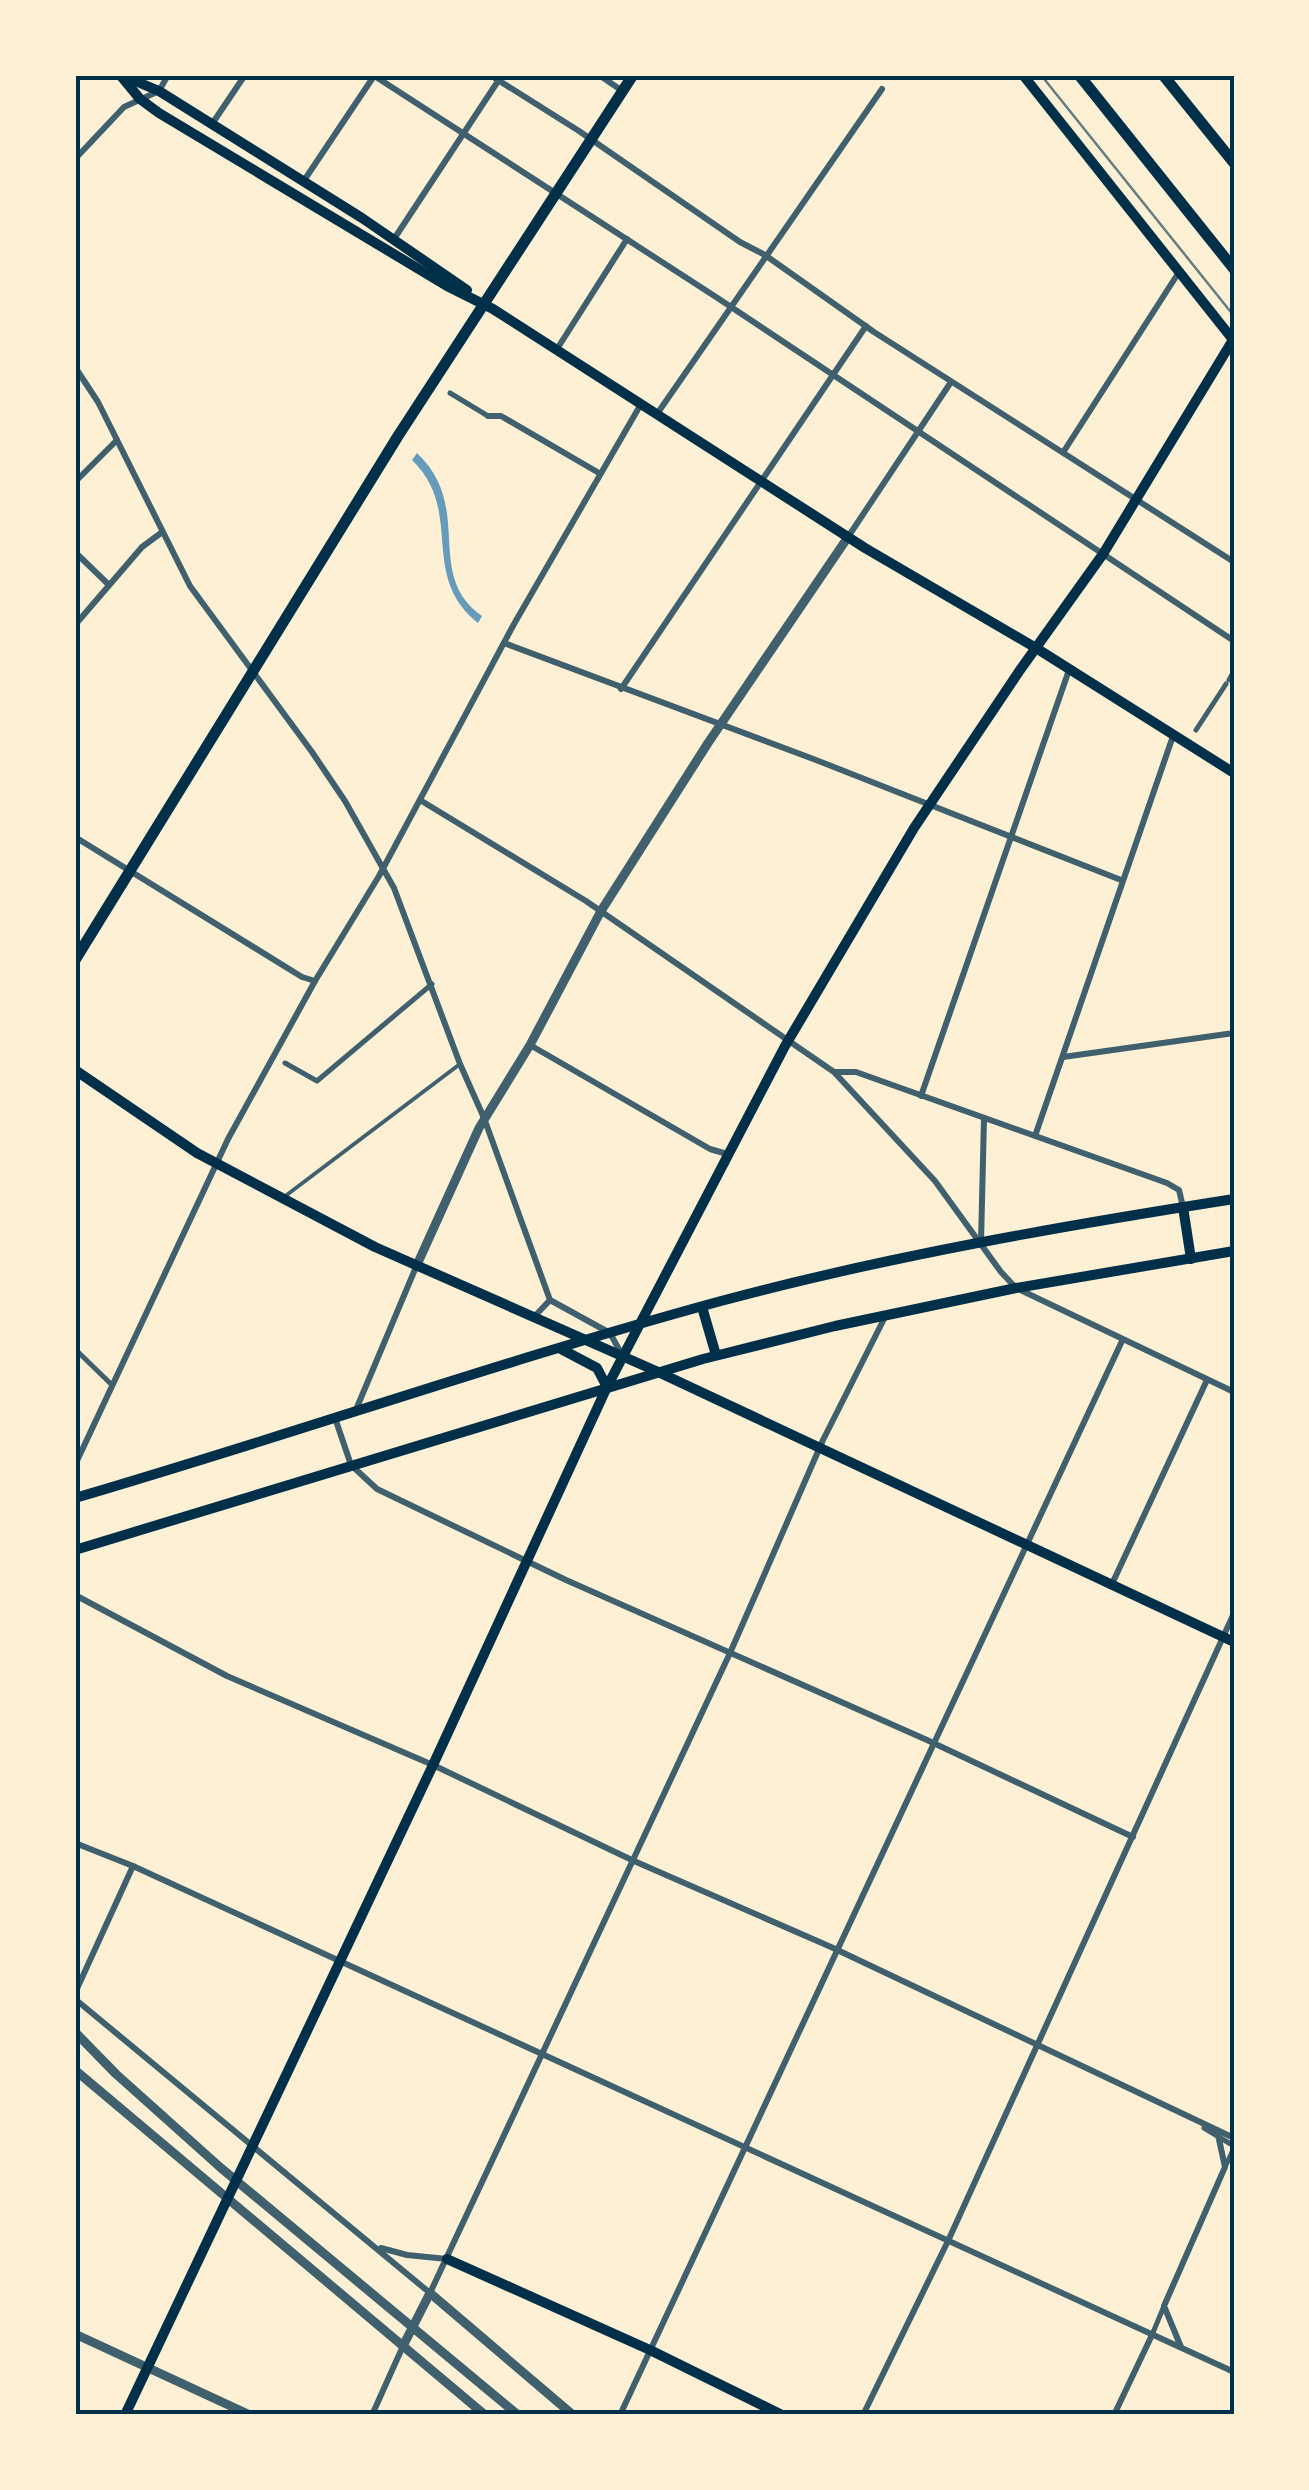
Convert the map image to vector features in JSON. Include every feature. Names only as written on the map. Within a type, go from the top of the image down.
[{"type":"main road","points":[[121,75],[159,92],[394,240],[482,303],[848,537],[1036,648],[1234,773]]},
{"type":"main road","points":[[121,75],[140,100],[447,286],[482,303]]},
{"type":"main road","points":[[75,960],[482,303],[632,75]]},
{"type":"main road","points":[[125,2415],[434,1765],[606,1387],[727,1154],[789,1039],[930,804],[1102,554],[1234,339],[1023,75]]},
{"type":"main road","points":[[1079,75],[1234,269]]},
{"type":"main road","points":[[1164,75],[1234,163]]},
{"type":"main road","points":[[75,1070],[216,1164],[280,1200],[416,1267],[622,1355],[1234,1642]]},
{"type":"main road","points":[[75,1498],[702,1306],[981,1243],[1234,1199]]},
{"type":"main road","points":[[1183,1207],[1192,1258]]},
{"type":"main road","points":[[75,1550],[656,1371],[1016,1288],[1234,1252]]},
{"type":"main road","points":[[652,1295],[676,1314]]},
{"type":"main road","points":[[702,1306],[716,1356]]},
{"type":"main road","points":[[562,1349],[597,1368],[606,1387]]},
{"type":"main road","points":[[447,2259],[650,2350],[782,2415]]},
{"type":"street","points":[[75,158],[124,107],[159,92],[168,75]]},
{"type":"street","points":[[211,126],[245,75]]},
{"type":"street","points":[[302,182],[374,75],[1234,641]]},
{"type":"street","points":[[490,75],[500,78],[951,382],[1234,562]]},
{"type":"street","points":[[598,75],[622,90]]},
{"type":"street","points":[[394,240],[500,78]]},
{"type":"street","points":[[657,414],[882,89]]},
{"type":"street","points":[[556,350],[627,240]]},
{"type":"street","points":[[1064,451],[1180,271]]},
{"type":"street","points":[[620,689],[866,326]]},
{"type":"street","points":[[75,367],[88,384],[160,533],[197,598],[336,788],[394,888],[550,1300],[610,1333],[622,1355]]},
{"type":"street","points":[[355,1412],[484,1118],[530,1045],[601,911],[951,382]]},
{"type":"street","points":[[450,393],[488,416],[501,416],[599,472]]},
{"type":"street","points":[[75,1465],[216,1164],[599,472],[641,404]]},
{"type":"street","points":[[75,482],[117,440]]},
{"type":"street","points":[[75,625],[152,537],[160,533]]},
{"type":"street","points":[[75,552],[109,585]]},
{"type":"street","points":[[504,643],[1121,880]]},
{"type":"street","points":[[921,1096],[1070,670]]},
{"type":"street","points":[[1196,730],[1234,671]]},
{"type":"street","points":[[1036,1136],[1174,734]]},
{"type":"street","points":[[420,800],[601,911],[834,1072],[935,1181],[1016,1288],[1234,1392]]},
{"type":"street","points":[[75,837],[302,977],[316,981]]},
{"type":"street","points":[[285,1063],[318,1081],[432,984]]},
{"type":"street","points":[[1063,1057],[1234,1032]]},
{"type":"street","points":[[530,1045],[710,1149],[727,1154]]},
{"type":"street","points":[[834,1072],[856,1072],[1175,1186],[1183,1207]]},
{"type":"street","points":[[981,1243],[984,1118]]},
{"type":"street","points":[[533,1318],[550,1300]]},
{"type":"street","points":[[372,2415],[544,2056],[730,1653],[820,1447],[886,1315]]},
{"type":"street","points":[[620,2415],[1122,1341]]},
{"type":"street","points":[[75,1349],[114,1386]]},
{"type":"street","points":[[1112,1584],[1208,1380]]},
{"type":"street","points":[[335,1418],[351,1466],[377,1489],[526,1562],[935,1743],[1133,1836]]},
{"type":"street","points":[[75,1595],[226,1676],[434,1765],[634,1861],[838,1950],[1038,2043],[1217,2133],[1234,2147],[1114,2415]]},
{"type":"street","points":[[863,2415],[948,2241],[1234,1613]]},
{"type":"street","points":[[75,1843],[133,1866],[1234,2372]]},
{"type":"street","points":[[133,1866],[75,1996],[573,2415]]},
{"type":"street","points":[[75,2032],[116,2074],[236,2180],[518,2415]]},
{"type":"street","points":[[75,2070],[485,2415]]},
{"type":"street","points":[[1204,2128],[1234,2138]]},
{"type":"street","points":[[1217,2133],[1225,2168]]},
{"type":"street","points":[[376,2246],[407,2256],[447,2259]]},
{"type":"street","points":[[1164,2306],[1181,2348]]},
{"type":"street","points":[[75,2334],[250,2415]]},
{"type":"lane","points":[[280,1200],[460,1064]]},
{"type":"water","points":[[417,453],[434,474],[443,496],[455,581],[465,599],[482,616],[478,623],[460,604],[450,584],[436,500],[428,480],[412,460]]},
{"type":"tram line","points":[[1041,75],[1234,316]]}]
